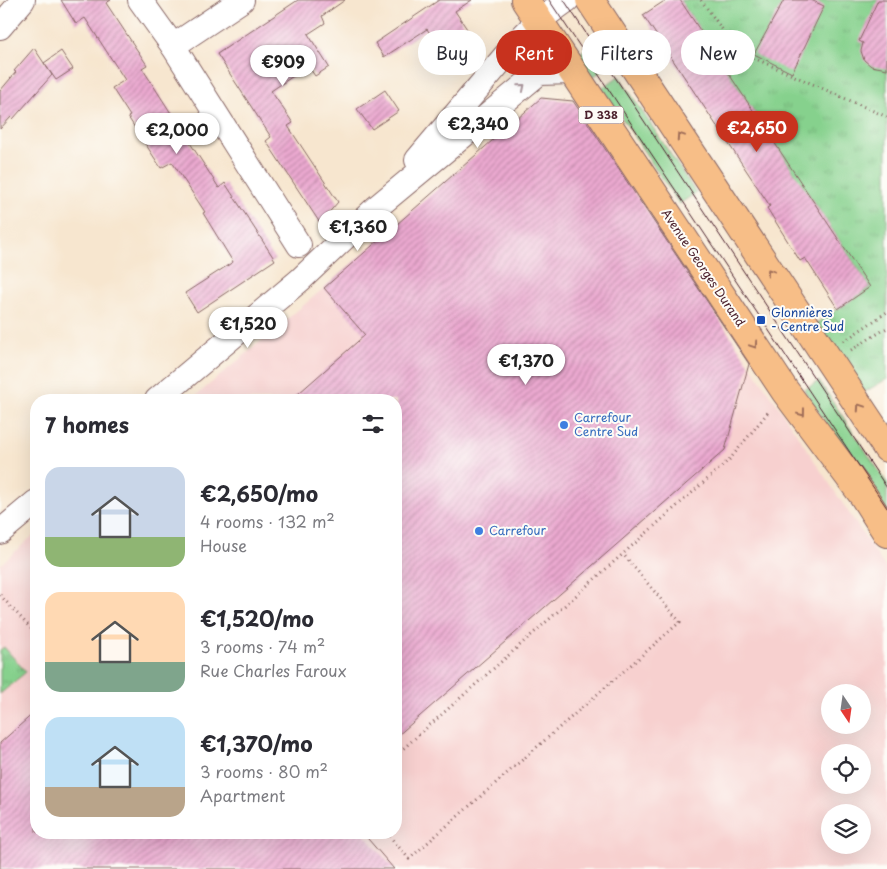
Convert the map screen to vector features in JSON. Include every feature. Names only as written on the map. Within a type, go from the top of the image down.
[{"type":"main road","points":[[590,0],[887,448]]},
{"type":"main road","name":"Avenue Georges Durand","points":[[532,11],[544,30]]},
{"type":"main road","name":"Avenue Georges Durand","points":[[572,72],[785,391],[862,495],[887,533]]},
{"type":"street","points":[[0,27],[24,0]]},
{"type":"street","points":[[140,0],[173,46],[299,245]]},
{"type":"street","points":[[173,46],[242,0]]},
{"type":"street","points":[[377,207],[505,56],[532,11],[567,0]]},
{"type":"street","points":[[164,394],[300,280],[377,207],[537,75]]},
{"type":"street","points":[[0,532],[30,507]]},
{"type":"path","points":[[701,0],[738,51],[887,117]]},
{"type":"path","points":[[827,358],[887,312]]},
{"type":"path","points":[[827,358],[887,328]]},
{"type":"path","points":[[402,750],[730,459],[785,391]]},
{"type":"path","points":[[392,839],[409,859],[680,622],[623,554]]},
{"type":"path","points":[[0,595],[30,628]]},
{"type":"shaded area","points":[[541,98],[575,101],[887,570],[887,869],[0,869],[0,565],[30,538],[30,839],[402,839],[402,394],[198,394],[324,288]]},
{"type":"green space","points":[[680,0],[887,0],[887,379],[854,398],[808,329],[870,287],[730,75],[755,75],[755,30],[700,30]]},
{"type":"green space","points":[[582,52],[582,75],[595,75],[586,81],[572,60],[572,58]]},
{"type":"green space","points":[[619,76],[696,193],[679,204],[602,88]]},
{"type":"green space","points":[[819,381],[887,483],[887,515],[804,390]]},
{"type":"green space","points":[[4,647],[26,672],[0,694],[0,650]]},
{"type":"building","points":[[61,0],[111,0],[106,3],[147,65],[142,68],[219,188],[225,183],[275,260],[197,312],[185,293],[233,262],[203,213],[205,212],[172,162],[161,168],[128,117],[130,116],[112,88],[125,80],[85,18],[76,24]]},
{"type":"building","points":[[298,0],[345,0],[322,16],[325,23],[308,34],[329,67],[315,76],[308,66],[271,91],[293,123],[288,126],[338,202],[320,223],[266,141],[271,137],[217,54]]},
{"type":"building","points":[[439,0],[472,0],[455,11],[468,30],[418,30],[418,35],[384,57],[375,43]]},
{"type":"building","points":[[666,0],[680,0],[700,30],[681,30],[681,72],[671,57],[671,30],[653,30],[643,15]]},
{"type":"building","points":[[784,0],[811,0],[824,6],[792,73],[755,54]]},
{"type":"building","points":[[878,0],[887,0],[887,69],[871,66],[864,60],[861,51],[863,43],[859,41]]},
{"type":"building","points":[[34,48],[52,75],[13,119],[11,117],[0,129],[0,91]]},
{"type":"building","points":[[61,51],[73,69],[56,80],[44,63]]},
{"type":"building","points":[[683,75],[730,75],[870,287],[838,309],[805,258],[800,261],[767,208],[770,206]]},
{"type":"building","points":[[385,90],[399,111],[372,129],[357,109]]},
{"type":"building","name":"Carrefour Centre Sud","points":[[541,98],[573,101],[749,364],[725,450],[402,732],[402,394],[298,394],[365,335],[324,288]]},
{"type":"building","points":[[30,716],[30,839],[368,839],[394,869],[0,869],[0,743]]},
{"type":"tram line","points":[[549,0],[887,508]]},
{"type":"tram line","points":[[564,0],[887,488]]},
{"type":"place","name":"Glonnières - Centre Sud","points":[[761,320]]},
{"type":"place","name":"Carrefour Centre Sud","points":[[564,425]]},
{"type":"place","name":"Carrefour","points":[[479,531]]}]
